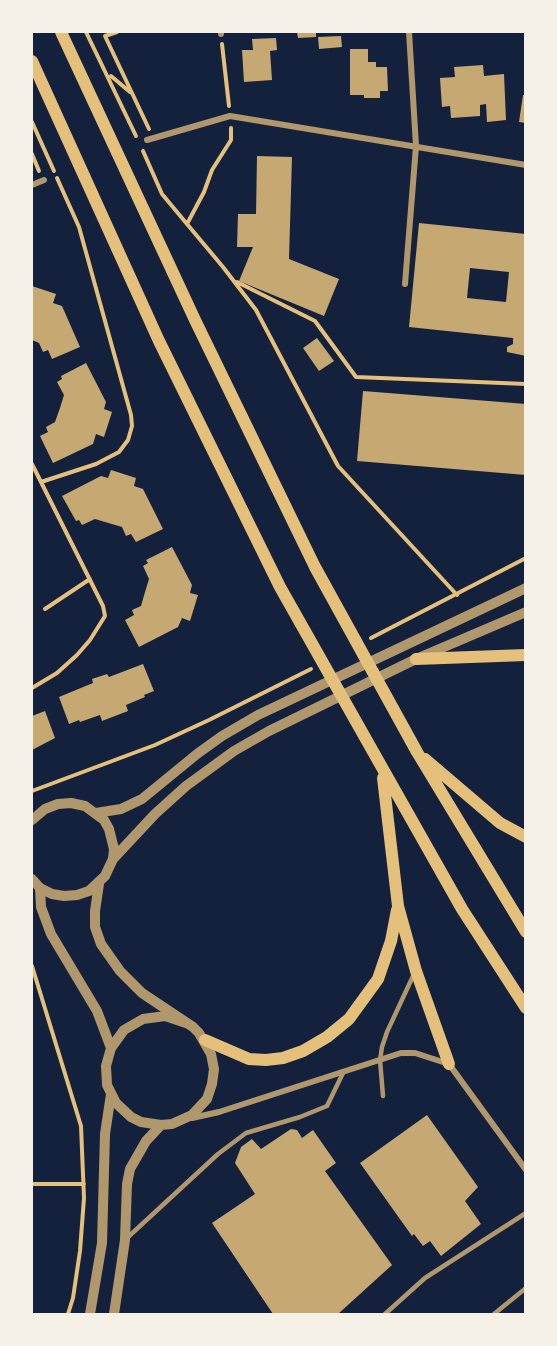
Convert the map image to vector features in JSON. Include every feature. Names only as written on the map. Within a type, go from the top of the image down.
[{"type":"main road","points":[[61,32],[195,320],[315,567],[417,752],[525,932]]},
{"type":"main road","points":[[32,61],[159,341],[280,587],[462,909],[525,1008]]},
{"type":"main road","points":[[416,659],[525,655]]},
{"type":"main road","points":[[417,752],[500,823],[525,837]]},
{"type":"main road","points":[[382,771],[398,906],[416,971],[449,1064]]},
{"type":"main road","points":[[205,1040],[249,1059],[266,1060],[293,1054],[327,1037],[349,1019],[378,979],[391,941],[398,906]]},
{"type":"street","points":[[405,284],[416,146],[409,32]]},
{"type":"street","points":[[147,140],[230,116],[525,165]]},
{"type":"street","points":[[32,185],[44,180]]},
{"type":"street","points":[[96,813],[121,809],[142,799],[197,754],[258,715],[525,588]]},
{"type":"street","points":[[113,859],[155,814],[186,786],[234,751],[269,731],[416,659],[525,612]]},
{"type":"street","points":[[32,820],[45,809],[58,804],[72,803],[85,806],[96,813],[109,829],[114,849],[110,868],[99,884],[89,891],[70,896],[52,894],[40,888],[32,879]]},
{"type":"street","points":[[99,884],[94,911],[95,927],[101,944],[120,971],[142,993],[186,1023],[205,1040],[212,1054],[214,1069],[207,1099],[183,1120]]},
{"type":"street","points":[[40,888],[41,908],[51,934],[98,1011],[111,1048]]},
{"type":"street","points":[[186,1023],[165,1016],[143,1019],[124,1030],[111,1048],[106,1066],[111,1094],[116,1103],[131,1117],[141,1122],[161,1125],[219,1112],[380,1059],[401,1053],[415,1053],[449,1064],[525,1170]]},
{"type":"street","points":[[90,1314],[102,1243],[105,1134],[111,1094]]},
{"type":"street","points":[[114,1314],[125,1240],[127,1184],[130,1168],[146,1142],[161,1125]]},
{"type":"lane","points":[[382,1096],[380,1059],[387,1032],[416,971]]},
{"type":"lane","points":[[125,1240],[218,1154],[246,1132],[300,1117],[327,1106],[343,1073]]},
{"type":"lane","points":[[385,1314],[425,1278],[525,1213]]},
{"type":"lane","points":[[494,1314],[525,1288]]},
{"type":"path","points":[[86,32],[138,139]]},
{"type":"path","points":[[117,32],[105,36],[148,127]]},
{"type":"path","points":[[187,224],[212,171],[231,140],[221,33]]},
{"type":"path","points":[[108,74],[131,93]]},
{"type":"path","points":[[32,124],[79,227],[131,415],[132,426],[128,440],[119,452],[96,464],[41,482]]},
{"type":"path","points":[[142,150],[162,194],[256,310],[338,466],[457,595],[525,558]]},
{"type":"path","points":[[223,267],[239,284],[315,321],[356,377],[525,384]]},
{"type":"path","points":[[32,464],[103,606],[105,616],[77,655],[57,673],[32,688]]},
{"type":"path","points":[[45,609],[90,579]]},
{"type":"path","points":[[32,791],[155,745],[209,720]]},
{"type":"path","points":[[32,966],[81,1126],[84,1184],[80,1251],[73,1298],[68,1314]]},
{"type":"path","points":[[32,1184],[84,1184]]},
{"type":"building","points":[[297,32],[316,32],[316,37],[298,38]]},
{"type":"building","points":[[341,36],[342,47],[319,49],[318,37]]},
{"type":"building","points":[[276,38],[277,50],[270,51],[272,80],[244,82],[242,50],[253,50],[252,39]]},
{"type":"building","points":[[350,49],[368,49],[368,62],[376,62],[376,67],[387,67],[388,91],[380,91],[380,98],[350,95]]},
{"type":"building","points":[[483,65],[484,76],[504,74],[506,120],[487,122],[486,104],[480,105],[480,116],[451,118],[450,106],[442,107],[440,78],[455,77],[454,67]]},
{"type":"building","points":[[523,95],[526,95],[526,123],[519,122]]},
{"type":"building","points":[[257,156],[292,157],[289,259],[339,279],[324,316],[239,281],[253,247],[237,247],[238,214],[256,214]]},
{"type":"building","points":[[419,223],[526,234],[526,356],[507,352],[507,347],[513,344],[513,338],[409,327]],"holes":[[[470,268],[509,272],[506,302],[467,298]]]},
{"type":"building","points":[[32,286],[56,294],[53,303],[62,306],[80,347],[52,359],[48,350],[43,352],[39,343],[32,340]]},
{"type":"building","points":[[317,338],[334,361],[319,371],[303,348]]},
{"type":"building","points":[[86,363],[106,402],[104,409],[112,412],[104,437],[96,434],[93,444],[53,463],[40,436],[48,432],[46,427],[55,422],[60,408],[64,395],[57,382],[62,379],[61,376]]},
{"type":"building","points":[[363,391],[526,404],[526,475],[357,461]]},
{"type":"building","points":[[111,470],[136,478],[134,486],[143,489],[163,529],[136,542],[131,534],[126,536],[122,527],[95,519],[82,525],[79,520],[76,521],[62,496],[101,476],[108,478]]},
{"type":"building","points":[[172,547],[192,585],[190,593],[198,595],[190,621],[182,618],[178,627],[139,647],[125,620],[134,615],[132,610],[141,606],[149,579],[143,566],[148,563],[146,560]]},
{"type":"building","points":[[143,664],[154,691],[126,705],[128,711],[102,721],[100,715],[69,724],[59,697],[93,683],[92,679],[107,674],[109,677]]},
{"type":"building","points":[[45,711],[55,738],[32,750],[32,716]]},
{"type":"building","points":[[427,1115],[478,1187],[465,1201],[481,1224],[441,1256],[430,1241],[423,1246],[414,1234],[412,1236],[360,1163]]},
{"type":"building","points":[[291,1129],[297,1130],[302,1138],[313,1130],[336,1163],[325,1171],[392,1265],[338,1314],[273,1314],[212,1223],[255,1194],[235,1163],[241,1147],[252,1139],[261,1149]]}]
